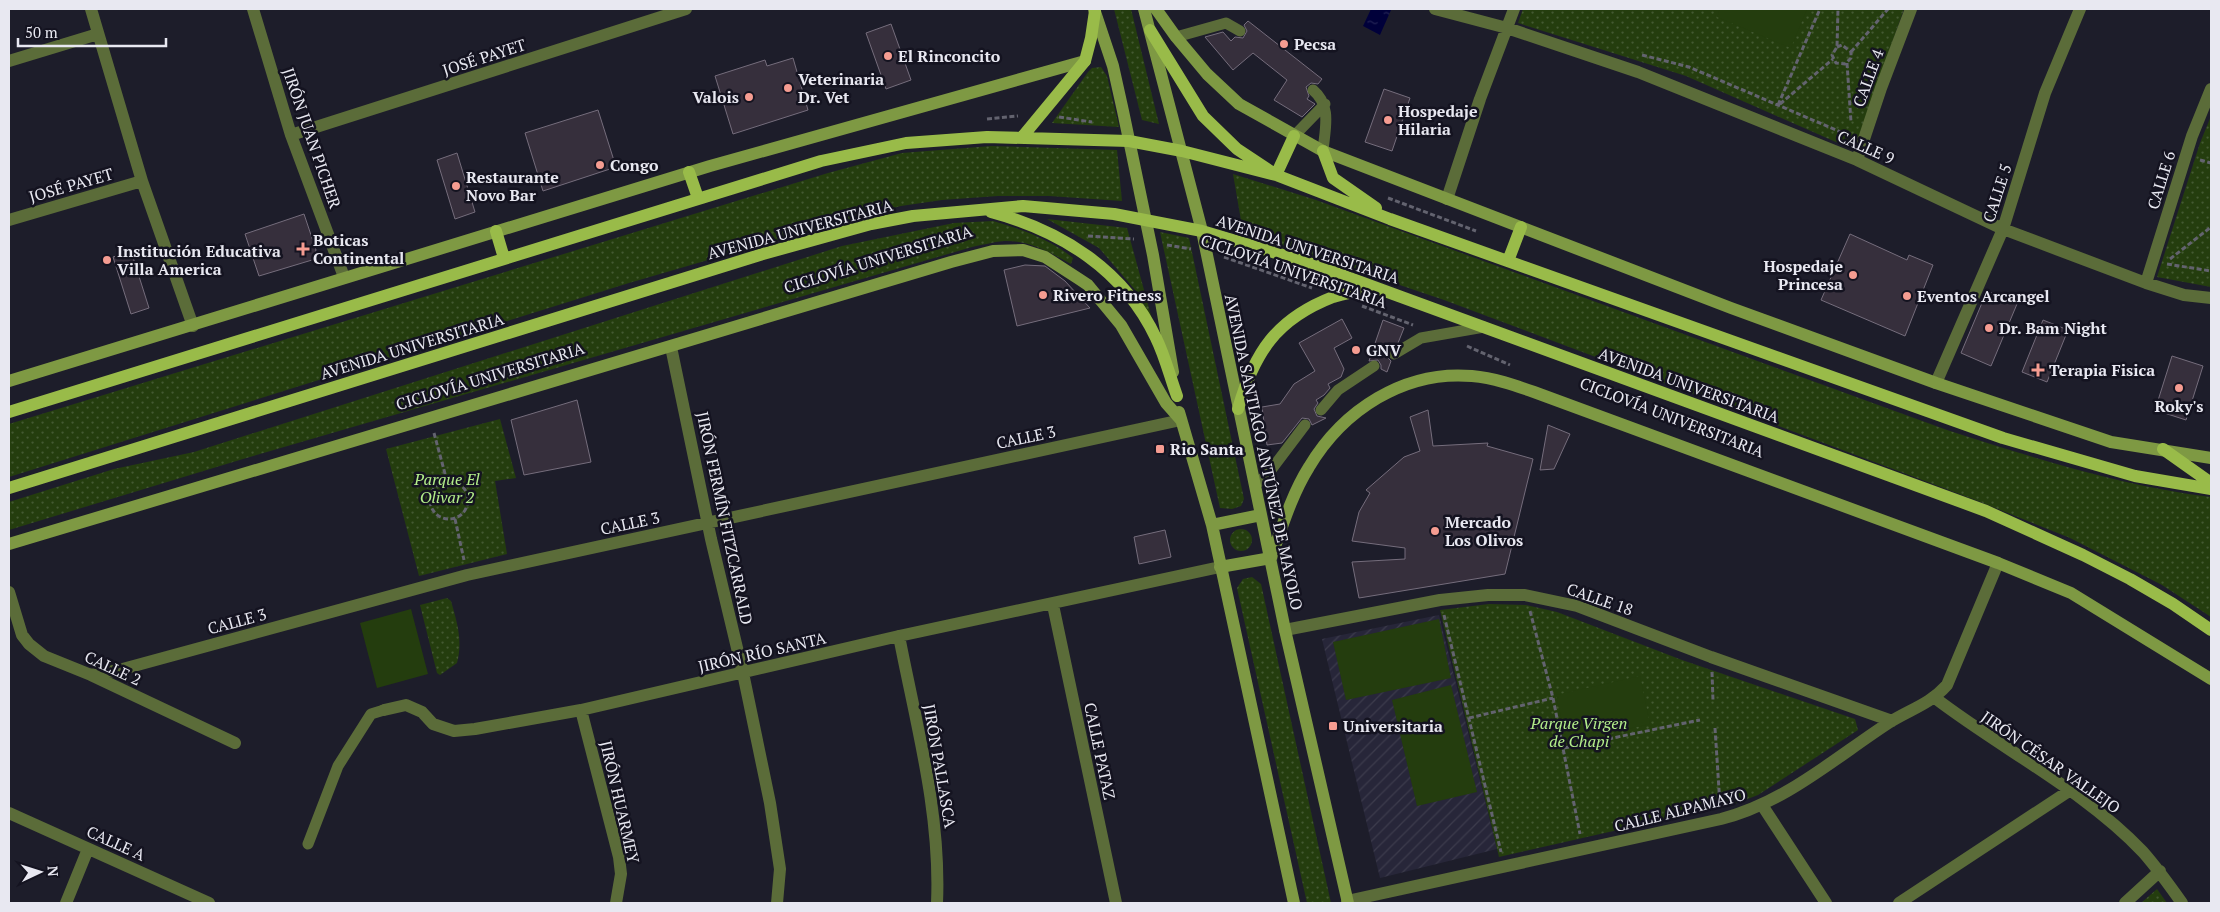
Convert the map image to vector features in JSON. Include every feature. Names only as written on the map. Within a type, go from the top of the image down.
[{"type":"main road","name":"AVENIDA SANTIAGO ANTÚNEZ DE MAYOLO","points":[[1144,9],[1202,231],[1285,630],[1348,902]]},
{"type":"main road","points":[[1156,9],[1176,37],[1207,74],[1239,104],[1323,151],[1731,308],[1936,383],[2111,442],[2211,458]]},
{"type":"main road","points":[[1023,136],[1085,61],[1092,38],[1094,10]]},
{"type":"main road","points":[[1094,10],[1113,66],[1150,242],[1180,420],[1212,525],[1294,903]]},
{"type":"main road","points":[[1150,30],[1203,116],[1237,149],[1276,175]]},
{"type":"main road","points":[[9,381],[689,172],[1085,61]]},
{"type":"main road","points":[[9,412],[821,161],[897,145],[1023,136],[1129,140],[1182,151],[1276,175],[1390,219],[2003,438],[2134,476],[2211,489]]},
{"type":"main road","points":[[1276,175],[1294,136]]},
{"type":"main road","points":[[1323,151],[1333,178],[1390,219]]},
{"type":"main road","points":[[689,172],[698,198]]},
{"type":"main road","name":"AVENIDA UNIVERSITARIA","points":[[9,488],[763,254],[871,224],[913,216],[982,209],[1023,206],[1060,208],[1145,220],[1202,231],[1303,261],[1986,511],[2083,555],[2130,579],[2173,604],[2211,630]]},
{"type":"main road","points":[[982,209],[1016,218],[1053,234],[1099,264],[1120,283],[1138,307],[1156,338],[1177,396]]},
{"type":"main road","points":[[1508,261],[1521,227]]},
{"type":"main road","points":[[496,231],[504,258]]},
{"type":"main road","points":[[9,544],[993,251],[1023,250],[1045,257],[1088,285],[1121,325],[1166,403],[1180,420]]},
{"type":"main road","points":[[1238,409],[1245,386],[1267,343],[1285,324],[1303,311],[1334,296],[1374,287]]},
{"type":"main road","points":[[1220,567],[1271,558],[1296,491],[1308,467],[1330,436],[1355,412],[1399,386],[1424,378],[1450,375],[1473,376],[1501,381],[1534,392],[1998,563],[2071,594],[2211,679]]},
{"type":"main road","points":[[2163,450],[2211,483]]},
{"type":"main road","points":[[1212,525],[1261,515]]},
{"type":"street","points":[[91,9],[142,181],[193,326]]},
{"type":"street","name":"JIRÓN JUAN PICHER","points":[[253,9],[292,136],[344,277]]},
{"type":"street","name":"JOSÉ PAYET","points":[[292,136],[686,9]]},
{"type":"street","name":"CALLE 9","points":[[1435,9],[1507,28],[1638,72],[1857,160],[2003,229],[2146,283],[2184,295],[2211,298]]},
{"type":"street","points":[[1448,199],[1480,99],[1514,9]]},
{"type":"street","name":"CALLE 4","points":[[1857,160],[1911,9]]},
{"type":"street","name":"CALLE 5","points":[[1936,383],[2003,229],[2045,93],[2080,9]]},
{"type":"street","points":[[9,61],[98,34]]},
{"type":"street","name":"CALLE 6","points":[[2146,283],[2192,136],[2211,89]]},
{"type":"street","name":"JOSÉ PAYET","points":[[9,220],[142,181]]},
{"type":"street","name":"JIRÓN FERMÍN FITZCARRALD","points":[[671,347],[708,522],[743,673],[776,838],[780,869],[778,903]]},
{"type":"street","name":"CALLE 3","points":[[92,675],[118,670],[467,575],[1180,420]]},
{"type":"street","name":"CALLE ALPAMAYO","points":[[1348,902],[1721,818],[1762,805],[1892,721],[1935,698],[1947,685],[1998,563]]},
{"type":"street","name":"JIRÓN RÍO SANTA","points":[[384,710],[406,705],[422,712],[433,724],[454,731],[581,710],[900,636],[1053,605],[1220,567]]},
{"type":"street","name":"CALLE 2","points":[[9,592],[22,636],[44,656],[92,675],[235,743]]},
{"type":"street","name":"CALLE 18","points":[[1285,630],[1440,600],[1488,595],[1526,595],[1578,606],[1711,657],[1892,721]]},
{"type":"street","name":"CALLE PATAZ","points":[[1053,605],[1116,903]]},
{"type":"street","name":"JIRÓN PALLASCA","points":[[900,636],[933,810],[937,847],[937,903]]},
{"type":"street","name":"JIRÓN CÉSAR VALLEJO","points":[[1935,698],[1971,726],[2069,791],[2122,833],[2160,872],[2182,903]]},
{"type":"street","name":"JIRÓN HUARMEY","points":[[581,710],[619,857],[621,874],[616,903]]},
{"type":"street","points":[[1899,903],[2069,791]]},
{"type":"street","points":[[1762,805],[1826,903]]},
{"type":"street","name":"CALLE A","points":[[9,813],[209,903]]},
{"type":"street","points":[[66,903],[88,849]]},
{"type":"street","points":[[2125,903],[2160,872]]},
{"type":"street","points":[[1108,903],[1112,885]]},
{"type":"lane","points":[[1176,37],[1226,22],[1240,31]]},
{"type":"lane","points":[[1314,90],[1322,97],[1325,104],[1323,151]]},
{"type":"lane","points":[[1294,136],[1325,104]]},
{"type":"lane","points":[[1394,354],[1421,338],[1484,327]]},
{"type":"lane","points":[[1322,410],[1338,390],[1374,366]]},
{"type":"lane","points":[[1255,485],[1268,474],[1305,425]]},
{"type":"lane","points":[[308,844],[338,766],[371,714],[384,710]]},
{"type":"path","points":[[1778,106],[1820,9]]},
{"type":"path","points":[[1833,60],[1832,55],[1836,47],[1838,9]]},
{"type":"path","points":[[1850,52],[1888,9]]},
{"type":"path","points":[[1833,60],[1840,64],[1847,63],[1851,58],[1850,52],[1842,45],[1836,47]]},
{"type":"path","points":[[1640,54],[1689,67],[1853,137],[1847,63]]},
{"type":"path","points":[[1778,106],[1833,60]]},
{"type":"path","points":[[2198,159],[2211,163]]},
{"type":"path","points":[[2211,227],[2165,263],[2211,271]]},
{"type":"path","name":"CICLOVÍA UNIVERSITARIA","points":[[1053,234],[1150,242],[1206,251],[1334,296]]},
{"type":"path","name":"CICLOVÍA UNIVERSITARIA","points":[[1361,306],[1415,326]]},
{"type":"path","points":[[1441,335],[1517,369]]},
{"type":"path","points":[[430,420],[446,481]]},
{"type":"path","points":[[446,481],[453,481],[464,487],[469,499],[465,511],[455,519],[443,519],[433,511],[431,505],[432,492],[435,487],[446,481]]},
{"type":"path","points":[[455,519],[467,575]]},
{"type":"path","points":[[1526,595],[1564,748],[1582,850]]},
{"type":"path","points":[[1440,600],[1505,867]]},
{"type":"path","points":[[1711,657],[1713,700]]},
{"type":"path","points":[[1468,718],[1553,698]]},
{"type":"path","points":[[1564,748],[1700,720]]},
{"type":"path","points":[[1715,728],[1721,818]]},
{"type":"shaded area","points":[[1439,615],[1497,849],[1380,878],[1322,639]]},
{"type":"green space","points":[[1114,9],[1131,9],[1159,124],[1142,120]]},
{"type":"green space","points":[[1523,9],[1904,9],[1854,150],[1686,76],[1518,23]]},
{"type":"green space","points":[[1720,9],[1807,9],[1791,48],[1717,17]]},
{"type":"green space","points":[[1101,67],[1107,76],[1119,127],[1052,123],[1088,72],[1092,68]]},
{"type":"green space","points":[[2211,116],[2211,287],[2157,277],[2200,143]]},
{"type":"green space","points":[[991,146],[1117,150],[1122,201],[1049,196],[998,196],[942,200],[901,206],[629,283],[9,477],[9,424],[828,173],[902,153]]},
{"type":"green space","points":[[1233,174],[1316,200],[1947,430],[2078,470],[2144,486],[2211,497],[2211,617],[2162,585],[2070,538],[1978,501],[1444,300],[1243,232]]},
{"type":"green space","points":[[1047,219],[1127,228],[1152,319],[1136,291],[1099,248]]},
{"type":"green space","points":[[993,221],[1025,231],[1055,245],[1073,258],[1071,264],[1039,248],[1013,241],[972,247],[243,459],[9,530],[9,502],[114,469],[194,452],[842,246],[954,223]]},
{"type":"green space","points":[[1160,232],[1189,238],[1244,499],[1241,506],[1232,509],[1220,508]]},
{"type":"green space","name":"Parque El Olivar 2","points":[[500,419],[516,478],[495,481],[507,554],[419,576],[386,449]]},
{"type":"green space","points":[[1237,529],[1245,529],[1252,536],[1252,544],[1245,551],[1237,551],[1230,544],[1230,536]]},
{"type":"green space","points":[[1252,577],[1261,584],[1331,903],[1307,903],[1237,588],[1243,579]]},
{"type":"green space","points":[[447,598],[451,601],[455,616],[459,655],[457,663],[440,675],[437,673],[420,605]]},
{"type":"green space","name":"Parque Virgen de Chapi","points":[[1489,604],[1526,605],[1557,612],[1682,660],[1855,719],[1858,730],[1758,795],[1737,803],[1499,857],[1440,610]]},
{"type":"green space","points":[[411,609],[428,674],[377,688],[360,623]]},
{"type":"green space","points":[[1439,619],[1451,678],[1346,700],[1333,642]]},
{"type":"green space","points":[[1640,676],[1650,724],[1567,743],[1556,695]]},
{"type":"green space","points":[[1451,685],[1477,792],[1417,806],[1392,700]]},
{"type":"green space","points":[[2157,889],[2167,903],[2141,903]]},
{"type":"water","points":[[1371,9],[1391,10],[1380,35],[1363,26]]},
{"type":"building","points":[[1248,21],[1322,79],[1318,84],[1311,83],[1306,87],[1309,96],[1307,99],[1315,104],[1302,117],[1274,100],[1287,80],[1253,53],[1233,70],[1205,37],[1223,32],[1231,41],[1235,37],[1243,38],[1247,31],[1244,25]]},
{"type":"building","name":"El Rinconcito","points":[[891,24],[911,80],[886,89],[866,33]]},
{"type":"building","name":"Valois","points":[[793,58],[808,110],[733,134],[715,76],[765,60],[767,66]]},
{"type":"building","name":"Hospedaje Hilaria","points":[[1384,89],[1410,98],[1392,151],[1365,142]]},
{"type":"building","points":[[598,110],[616,167],[543,191],[525,133]]},
{"type":"building","name":"Restaurante Novo Bar","points":[[457,153],[475,212],[455,219],[437,160]]},
{"type":"building","points":[[304,214],[316,250],[312,260],[259,276],[245,234]]},
{"type":"building","points":[[1850,234],[1907,260],[1909,255],[1933,265],[1905,336],[1821,300]]},
{"type":"building","points":[[131,251],[149,308],[131,314],[113,257]]},
{"type":"building","name":"Rivero Fitness","points":[[1025,265],[1045,266],[1065,281],[1090,308],[1017,326],[1004,270]]},
{"type":"building","name":"Dr. Bam Night","points":[[1987,291],[2017,304],[1991,366],[1961,353]]},
{"type":"building","points":[[1342,319],[1352,338],[1334,348],[1344,369],[1341,377],[1328,384],[1330,388],[1316,400],[1318,403],[1314,409],[1317,416],[1326,418],[1312,425],[1309,419],[1302,418],[1282,443],[1267,445],[1262,407],[1280,404],[1294,384],[1315,371],[1299,343]]},
{"type":"building","points":[[1383,320],[1404,328],[1398,343],[1387,351],[1387,357],[1391,361],[1387,372],[1381,369],[1378,360],[1369,361]]},
{"type":"building","points":[[2043,320],[2068,330],[2047,382],[2022,372]]},
{"type":"building","name":"Roky's","points":[[2172,356],[2203,366],[2186,420],[2155,410]]},
{"type":"building","points":[[577,400],[591,462],[524,475],[511,420]]},
{"type":"building","name":"Mercado Los Olivos","points":[[1428,410],[1433,446],[1488,443],[1487,446],[1533,459],[1505,574],[1359,598],[1352,562],[1405,559],[1405,548],[1352,541],[1359,512],[1370,493],[1366,490],[1404,457],[1420,451],[1410,417]]},
{"type":"building","points":[[1548,425],[1570,434],[1554,469],[1540,470]]},
{"type":"building","points":[[1165,530],[1171,557],[1139,564],[1134,537]]},
{"type":"place","name":"Pecsa","points":[[1284,44]]},
{"type":"place","name":"El Rinconcito","points":[[888,56]]},
{"type":"place","name":"Veterinaria Dr. Vet","points":[[788,88]]},
{"type":"place","name":"Valois","points":[[749,97]]},
{"type":"place","name":"Hospedaje Hilaria","points":[[1388,120]]},
{"type":"place","name":"Congo","points":[[600,165]]},
{"type":"place","name":"Restaurante Novo Bar","points":[[456,186]]},
{"type":"place","name":"Boticas Continental","points":[[303,249]]},
{"type":"place","name":"Institución Educativa Villa America","points":[[107,260]]},
{"type":"place","name":"Hospedaje Princesa","points":[[1853,275]]},
{"type":"place","name":"Rivero Fitness","points":[[1043,295]]},
{"type":"place","name":"Eventos Arcangel","points":[[1907,296]]},
{"type":"place","name":"Dr. Bam Night","points":[[1989,328]]},
{"type":"place","name":"GNV","points":[[1356,350]]},
{"type":"place","name":"Terapia Fisica","points":[[2038,370]]},
{"type":"place","name":"Roky's","points":[[2179,388]]},
{"type":"place","name":"Rio Santa","points":[[1160,449]]},
{"type":"place","name":"Mercado Los Olivos","points":[[1435,531]]},
{"type":"place","name":"Universitaria","points":[[1333,726]]}]
